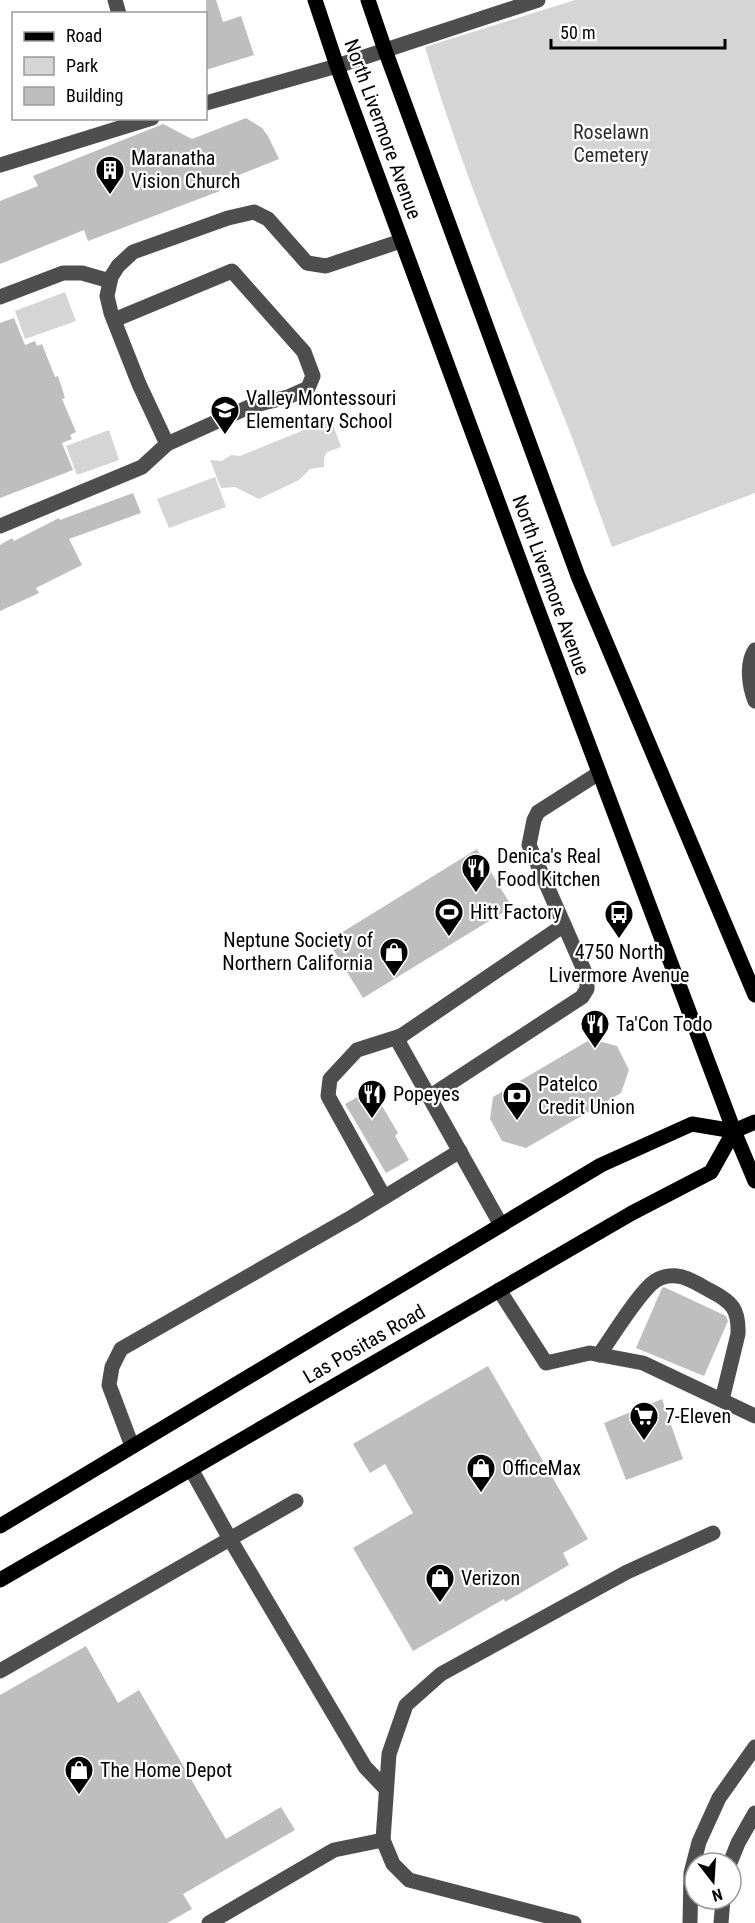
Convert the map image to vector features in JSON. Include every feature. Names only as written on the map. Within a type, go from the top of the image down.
[{"type":"main road","name":"North Livermore Avenue","points":[[315,0],[401,241],[599,773],[755,1181]]},
{"type":"main road","name":"North Livermore Avenue","points":[[368,0],[578,576],[755,995]]},
{"type":"main road","points":[[734,1131],[755,1122]]},
{"type":"main road","name":"Las Positas Road","points":[[0,1526],[601,1165],[692,1124],[734,1131],[711,1172],[632,1213],[0,1580]]},
{"type":"street","points":[[207,103],[337,66],[538,0]]},
{"type":"street","points":[[0,165],[146,120]]},
{"type":"street","points":[[167,444],[139,384],[107,296],[110,280],[118,266],[134,252],[228,218],[254,212],[268,219],[307,263],[326,266],[401,241]]},
{"type":"street","points":[[0,526],[142,467],[167,444],[251,406],[288,397],[308,388],[312,376],[304,352],[232,271],[114,320]]},
{"type":"street","points":[[0,297],[63,273],[82,273],[110,280]]},
{"type":"street","points":[[755,650],[752,652],[749,666],[755,701]]},
{"type":"street","points":[[429,1097],[582,997],[587,989],[587,977],[529,845],[538,812],[599,773]]},
{"type":"street","points":[[384,1197],[328,1096],[330,1079],[357,1050],[401,1036],[564,925]]},
{"type":"street","points":[[401,1036],[399,1042],[501,1225]]},
{"type":"street","points":[[132,1446],[110,1385],[112,1367],[122,1349],[460,1151]]},
{"type":"street","points":[[599,1355],[643,1293],[655,1281],[678,1276],[688,1279],[723,1297],[736,1312],[738,1334],[722,1400]]},
{"type":"street","points":[[500,1290],[546,1363],[590,1353],[643,1363],[755,1416]]},
{"type":"street","points":[[191,1470],[365,1767],[386,1789]]},
{"type":"street","points":[[0,1671],[296,1501]]},
{"type":"street","points":[[574,1923],[409,1880],[393,1864],[383,1840],[386,1789],[389,1754],[406,1705],[441,1674],[627,1572],[712,1533]]},
{"type":"street","points":[[690,1923],[691,1873],[699,1842],[719,1798],[755,1748]]},
{"type":"street","points":[[735,1851],[755,1813]]},
{"type":"street","points":[[209,1923],[334,1850],[383,1840]]},
{"type":"green space","name":"Roselawn Cemetery","points":[[575,0],[755,0],[755,493],[612,547],[565,420],[470,182],[425,47]]},
{"type":"green space","points":[[65,292],[76,321],[25,339],[15,311]]},
{"type":"green space","points":[[331,419],[341,447],[327,452],[324,467],[310,469],[299,480],[259,499],[235,487],[221,488],[210,460],[222,461],[231,455],[240,456]]},
{"type":"green space","points":[[109,430],[119,460],[77,475],[66,446]]},
{"type":"green space","points":[[215,477],[226,507],[169,528],[157,499]]},
{"type":"building","points":[[206,0],[216,0],[223,22],[241,16],[254,55],[207,70]]},
{"type":"building","name":"Maranatha Vision Church","points":[[246,118],[262,128],[279,159],[216,184],[220,191],[88,241],[84,230],[0,264],[0,201],[38,186],[33,176],[163,124],[192,139]]},
{"type":"building","points":[[14,318],[25,345],[35,341],[37,346],[42,344],[55,377],[58,376],[65,398],[62,399],[76,432],[70,435],[72,439],[62,443],[73,470],[0,498],[0,323]]},
{"type":"building","points":[[133,493],[141,513],[69,539],[82,565],[36,588],[39,593],[0,611],[0,545],[12,538],[14,541],[59,518],[60,520]]},
{"type":"building","points":[[477,849],[512,907],[363,998],[328,941]]},
{"type":"building","points":[[591,1039],[617,1046],[629,1070],[621,1093],[526,1148],[502,1141],[490,1119],[493,1097]]},
{"type":"building","name":"Popeyes","points":[[372,1089],[398,1133],[395,1136],[409,1160],[386,1173],[345,1104]]},
{"type":"building","name":"7-Eleven","points":[[664,1287],[726,1316],[728,1321],[704,1376],[636,1348]]},
{"type":"building","name":"OfficeMax","points":[[488,1366],[588,1539],[563,1553],[569,1565],[413,1651],[353,1548],[413,1513],[385,1464],[370,1473],[353,1444]]},
{"type":"building","name":"7-Eleven","points":[[662,1399],[683,1459],[626,1480],[604,1423]]},
{"type":"building","name":"The Home Depot","points":[[86,1646],[118,1703],[139,1690],[226,1839],[281,1807],[295,1830],[183,1894],[192,1909],[167,1923],[0,1923],[0,1695]]},
{"type":"place","name":"Maranatha Vision Church","points":[[110,196]]},
{"type":"place","name":"Valley Montessouri Elementary School","points":[[225,436]]},
{"type":"place","name":"Denica's Real Food Kitchen","points":[[476,894]]},
{"type":"place","name":"Hitt Factory","points":[[449,938]]},
{"type":"place","name":"4750 North Livermore Avenue","points":[[619,940]]},
{"type":"place","name":"Neptune Society of Northern California","points":[[394,978]]},
{"type":"place","name":"Ta'Con Todo","points":[[595,1050]]},
{"type":"place","name":"Popeyes","points":[[372,1120]]},
{"type":"place","name":"Patelco Credit Union","points":[[517,1122]]},
{"type":"place","name":"7-Eleven","points":[[644,1442]]},
{"type":"place","name":"OfficeMax","points":[[481,1494]]},
{"type":"place","name":"Verizon","points":[[440,1604]]},
{"type":"place","name":"The Home Depot","points":[[79,1796]]}]
